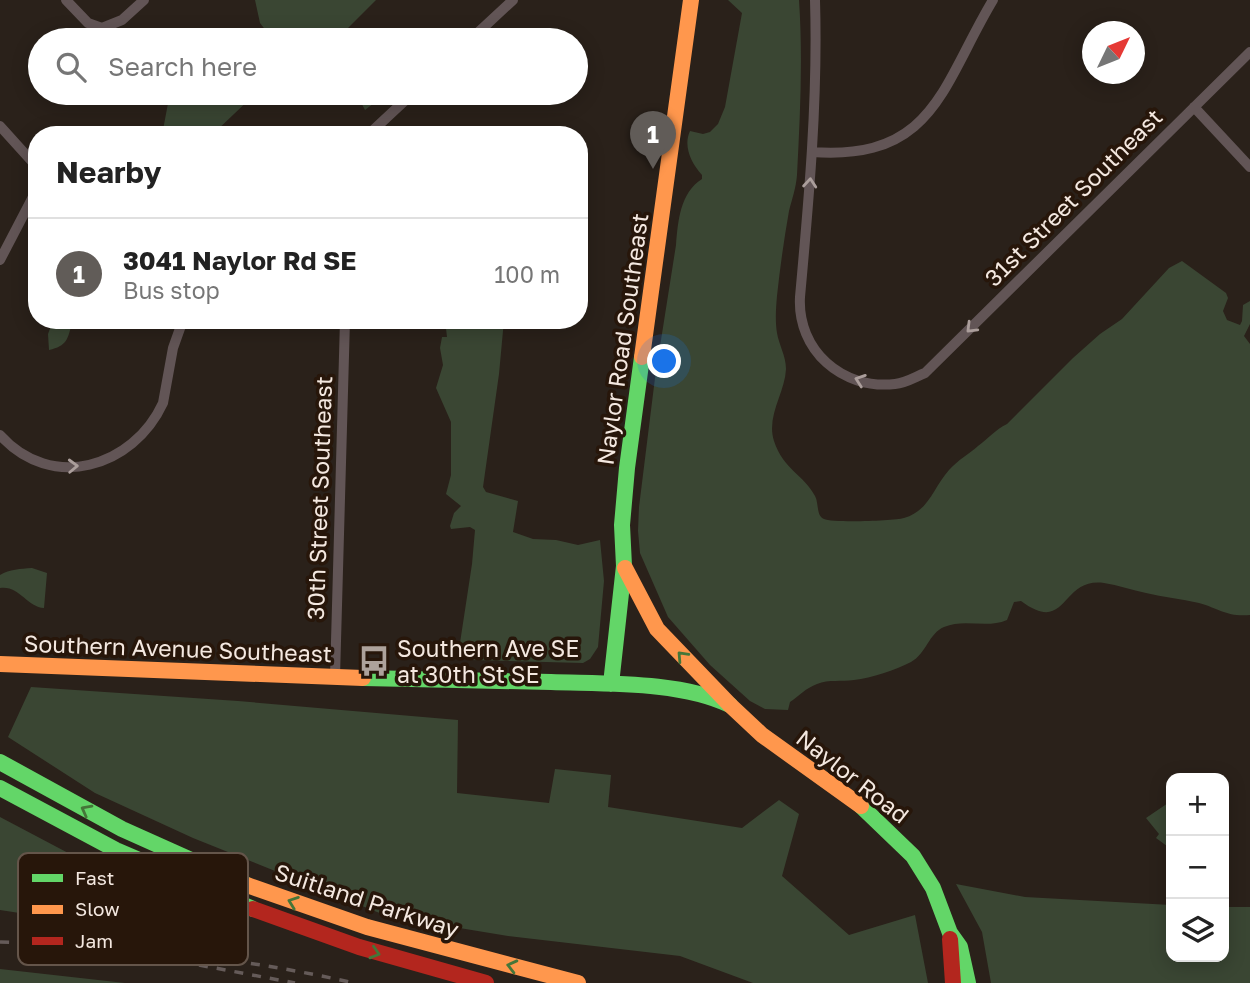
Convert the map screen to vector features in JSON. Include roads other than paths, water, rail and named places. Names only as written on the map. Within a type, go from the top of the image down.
[{"type":"main road","name":"Naylor Road Southeast","points":[[611,684],[624,566],[622,525],[627,468],[691,0]]},
{"type":"main road","name":"Naylor Road","points":[[624,566],[657,629],[730,705],[762,735],[861,806],[913,856],[933,888],[950,933],[960,947],[968,983]]},
{"type":"main road","name":"Southern Avenue Southeast","points":[[0,664],[611,684],[690,691],[709,695],[730,705]]},
{"type":"main road","name":"Suitland Parkway","points":[[0,762],[105,821],[173,853]]},
{"type":"main road","name":"Suitland Parkway","points":[[0,788],[122,853]]},
{"type":"main road","name":"Suitland Parkway","points":[[248,885],[338,918],[428,945],[578,983]]},
{"type":"main road","name":"Suitland Parkway","points":[[248,908],[377,954],[486,983]]},
{"type":"main road","name":"Naylor Road","points":[[950,933],[953,983]]},
{"type":"street","points":[[66,0],[92,25],[102,28],[114,25],[144,0]]},
{"type":"street","points":[[483,28],[513,0]]},
{"type":"street","points":[[815,0],[817,81],[812,152],[838,153],[891,142],[918,125],[938,102],[993,0]]},
{"type":"street","name":"31st Street Southeast","points":[[812,152],[800,319],[811,346],[825,363],[836,371],[863,383],[895,384],[925,373],[1250,52]]},
{"type":"street","points":[[378,126],[400,105]]},
{"type":"street","points":[[1194,107],[1250,167]]},
{"type":"street","points":[[0,126],[28,157]]},
{"type":"street","points":[[0,260],[28,206]]},
{"type":"street","points":[[0,435],[5,447],[33,460],[58,466],[103,462],[127,449],[146,432],[163,403],[173,348],[180,329]]},
{"type":"street","name":"30th Street Southeast","points":[[335,677],[345,329]]},
{"type":"railway","points":[[0,942],[18,943]]},
{"type":"railway","points":[[248,963],[354,983]]},
{"type":"railway","points":[[199,965],[295,983]]},
{"type":"place","name":"3041 Naylor Rd SE","points":[[653,169]]},
{"type":"place","name":"Southern Ave SE at 30th St SE","points":[[374,661]]}]
